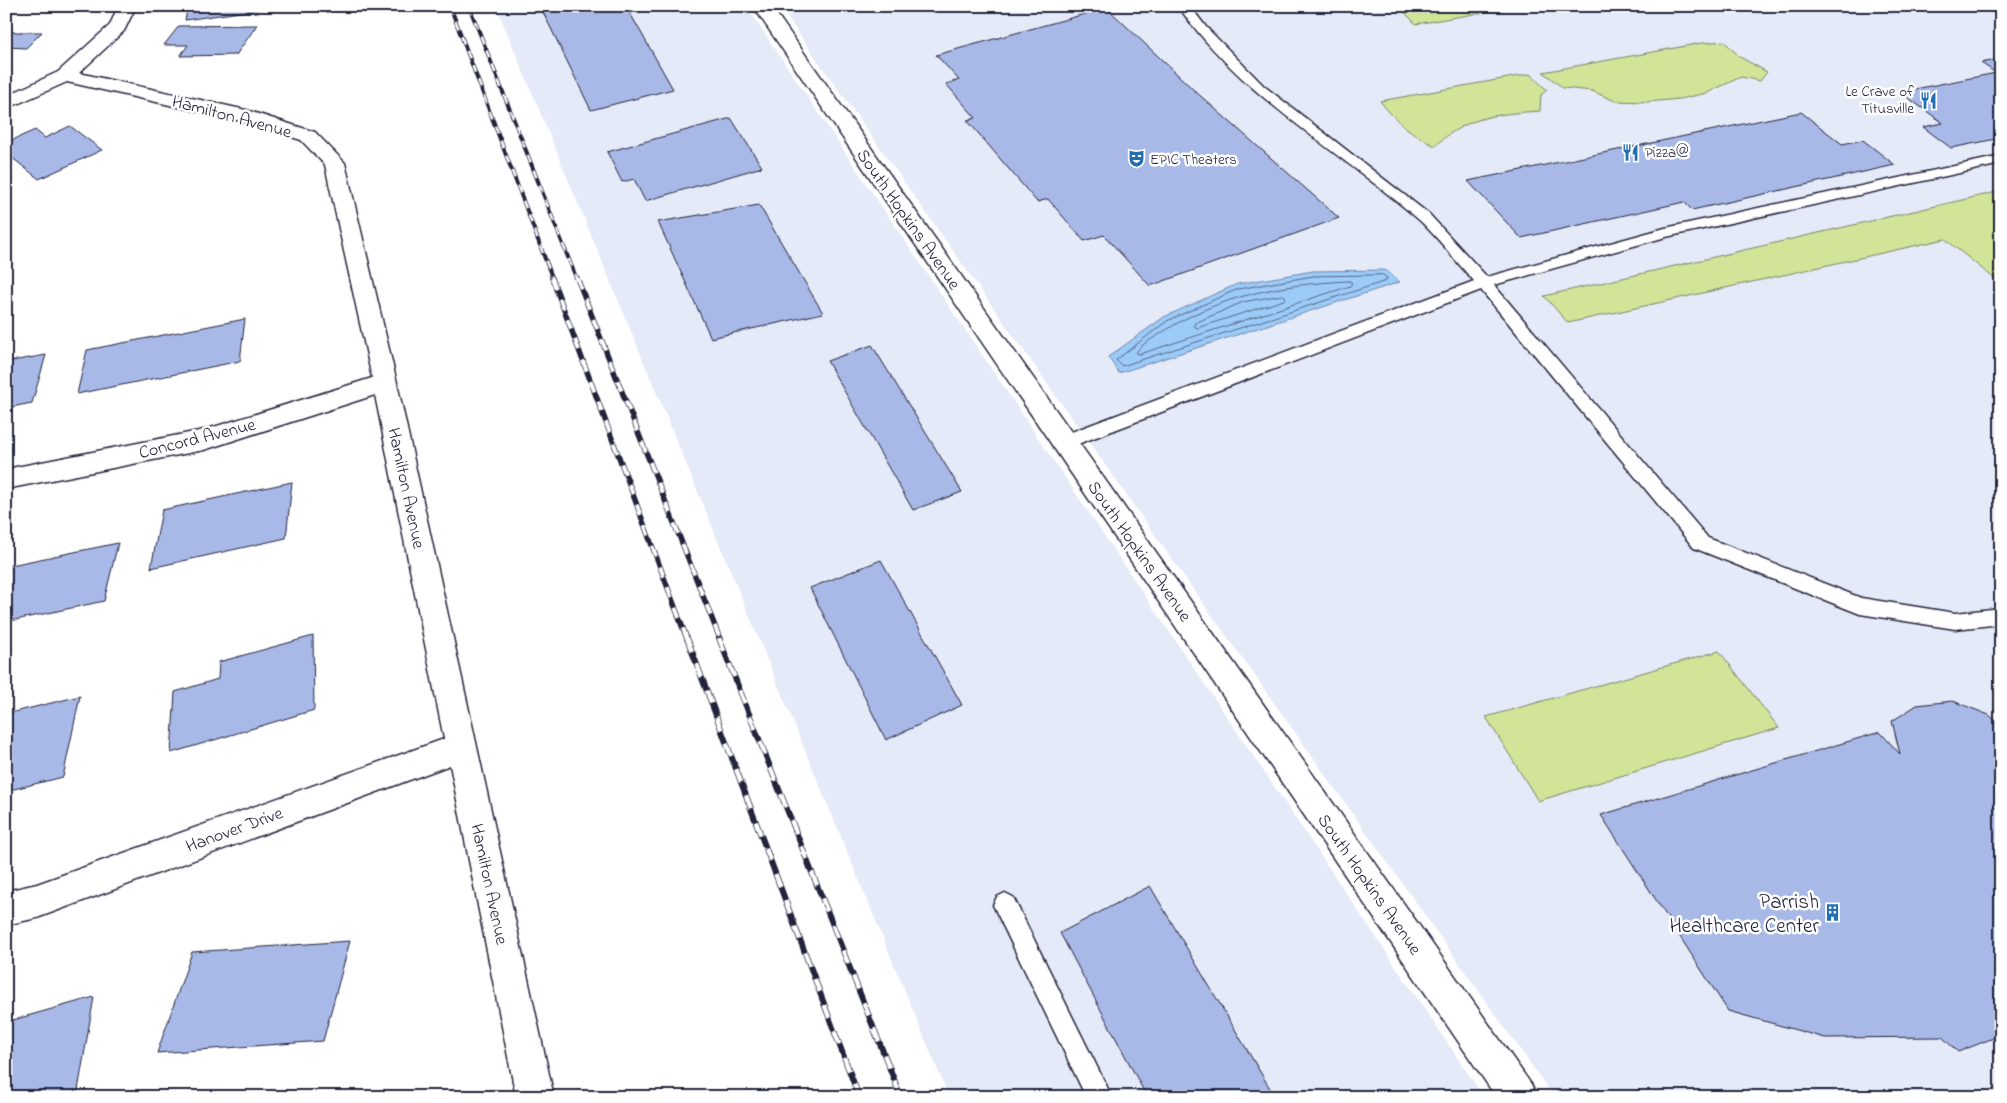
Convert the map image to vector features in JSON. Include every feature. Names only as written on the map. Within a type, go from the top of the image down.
[{"type":"street","points":[[6,103],[65,76],[118,27],[127,6]]},
{"type":"street","name":"South Hopkins Avenue","points":[[762,6],[1518,1097]]},
{"type":"street","name":"Hamilton Avenue","points":[[65,76],[246,116],[308,136],[335,162],[385,384],[535,1097]]},
{"type":"street","name":"Concord Avenue","points":[[6,479],[204,440],[385,384]]},
{"type":"street","name":"Hanover Drive","points":[[6,908],[37,901],[461,747]]},
{"type":"lane","points":[[1184,6],[1202,30],[1259,89],[1424,217],[1484,282],[1701,543],[1860,606],[1955,621],[2001,616]]},
{"type":"lane","points":[[1064,442],[1484,282],[1665,233],[2001,160]]},
{"type":"lane","points":[[1005,905],[1099,1097]]},
{"type":"shaded area","points":[[496,6],[746,6],[1484,1097],[949,1097]]},
{"type":"shaded area","points":[[779,6],[2001,6],[2001,1097],[1554,1097]]},
{"type":"green space","points":[[1398,6],[1521,6],[1416,24]]},
{"type":"green space","points":[[1724,41],[1740,57],[1767,72],[1760,81],[1741,77],[1707,93],[1680,99],[1647,102],[1615,101],[1592,91],[1563,88],[1543,72],[1702,43]]},
{"type":"green space","points":[[1530,74],[1547,90],[1541,95],[1540,111],[1483,118],[1459,128],[1435,146],[1404,126],[1380,101]]},
{"type":"green space","points":[[2001,191],[2001,284],[1945,239],[1568,323],[1544,296]]},
{"type":"green space","points":[[1719,651],[1779,728],[1538,801],[1486,717]]},
{"type":"water","points":[[1385,270],[1400,282],[1119,373],[1108,357],[1164,317],[1237,284],[1313,271]]},
{"type":"building","points":[[188,6],[281,6],[185,20]]},
{"type":"building","points":[[540,6],[626,6],[673,89],[591,110]]},
{"type":"building","name":"EPIC Theaters","points":[[1107,8],[1196,92],[1339,218],[1150,286],[1104,235],[1084,241],[1048,199],[1037,202],[967,120],[976,118],[946,84],[959,80],[936,55]]},
{"type":"building","points":[[257,25],[236,55],[180,56],[188,45],[164,45],[179,26]]},
{"type":"building","points":[[6,32],[42,32],[26,48],[6,47]]},
{"type":"building","points":[[2001,59],[2001,138],[1951,148],[1923,127],[1943,123],[1900,92],[1996,73],[1981,63]]},
{"type":"building","points":[[1801,112],[1842,144],[1863,140],[1895,165],[1692,210],[1684,202],[1521,238],[1468,181]]},
{"type":"building","points":[[731,118],[762,167],[645,201],[634,179],[622,182],[607,152]]},
{"type":"building","points":[[70,126],[102,150],[39,179],[6,153],[6,143],[35,130],[45,138]]},
{"type":"building","points":[[759,205],[823,313],[711,338],[658,222]]},
{"type":"building","points":[[245,319],[240,361],[77,394],[87,350]]},
{"type":"building","points":[[872,345],[962,492],[913,510],[827,361]]},
{"type":"building","points":[[46,355],[32,403],[6,408],[6,362]]},
{"type":"building","points":[[292,482],[286,538],[151,568],[162,510]]},
{"type":"building","points":[[118,543],[104,601],[6,622],[6,566]]},
{"type":"building","points":[[881,560],[962,705],[886,740],[810,588]]},
{"type":"building","points":[[313,636],[314,710],[171,753],[175,692],[218,679],[219,662]]},
{"type":"building","points":[[80,696],[63,777],[6,791],[6,714]]},
{"type":"building","name":"Parrish Healthcare Center","points":[[1953,701],[1989,715],[2001,725],[2001,1035],[1958,1052],[1942,1037],[1825,1038],[1728,1011],[1601,815],[1880,732],[1900,754],[1892,721],[1917,705]]},
{"type":"building","points":[[1150,886],[1275,1097],[1147,1097],[1060,933]]},
{"type":"building","points":[[350,941],[323,1041],[157,1053],[192,952]]},
{"type":"building","points":[[94,997],[77,1096],[6,1097],[6,1022]]},
{"type":"railway","points":[[450,6],[553,280]]},
{"type":"railway","points":[[469,6],[577,280]]},
{"type":"railway","points":[[552,278],[687,639]]},
{"type":"railway","points":[[577,278],[720,639]]},
{"type":"railway","points":[[687,638],[859,1097]]},
{"type":"railway","points":[[719,638],[901,1097]]},
{"type":"place","name":"Le Crave of Titusville","points":[[1928,100]]},
{"type":"place","name":"Pizza@","points":[[1631,152]]},
{"type":"place","name":"EPIC Theaters","points":[[1136,159]]},
{"type":"place","name":"Parrish Healthcare Center","points":[[1833,913]]}]
